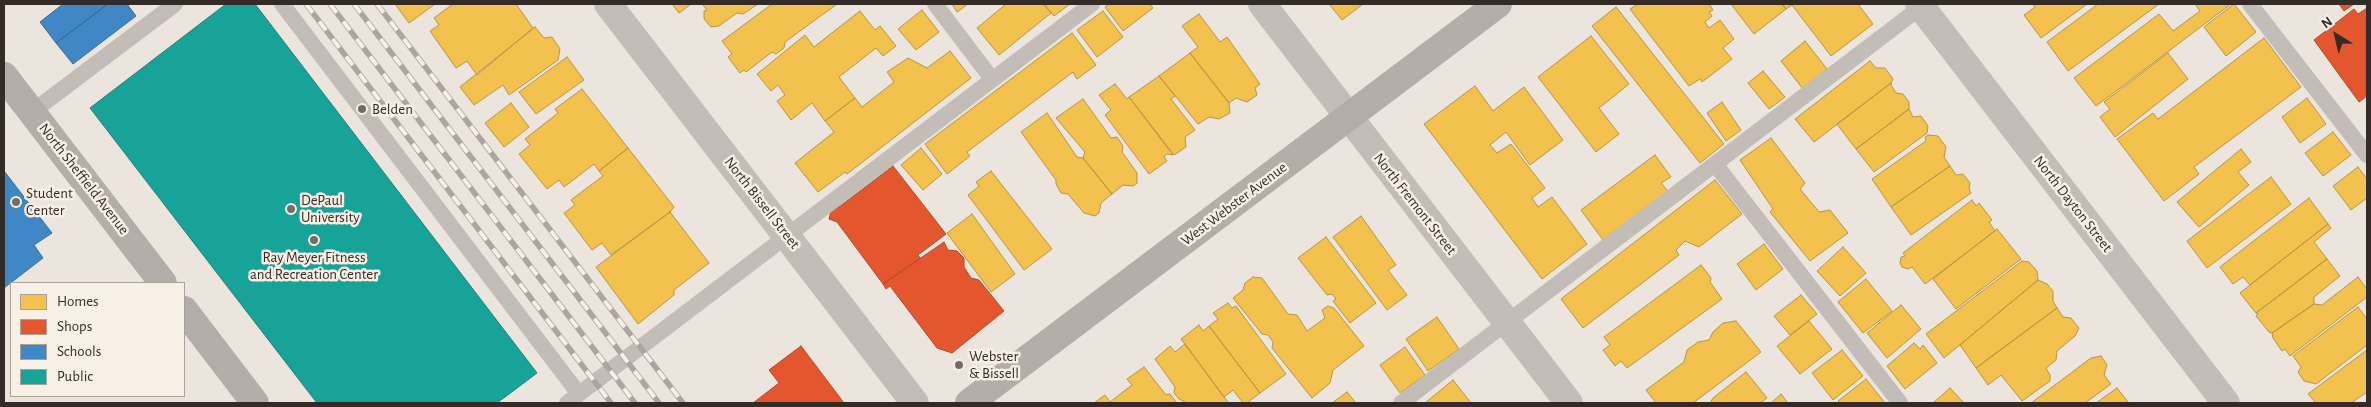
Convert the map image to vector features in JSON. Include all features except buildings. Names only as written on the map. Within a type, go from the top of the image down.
[{"type":"street","name":"North Bissell Street","points":[[608,4],[915,403]]},
{"type":"street","name":"North Fremont Street","points":[[1262,4],[1569,403]]},
{"type":"street","name":"West Webster Avenue","points":[[969,403],[1498,4]]},
{"type":"street","name":"North Dayton Street","points":[[1922,5],[2226,403]]},
{"type":"street","name":"North Sheffield Avenue","points":[[4,76],[163,282]]},
{"type":"street","points":[[185,311],[255,403]]},
{"type":"lane","points":[[32,112],[175,4]]},
{"type":"lane","points":[[282,4],[573,398],[1092,4]]},
{"type":"lane","points":[[935,4],[992,80]]},
{"type":"lane","points":[[2250,4],[2367,155]]},
{"type":"lane","points":[[1401,403],[1922,5]]},
{"type":"lane","points":[[1715,164],[1900,403]]},
{"type":"railway","points":[[306,4],[611,403]]},
{"type":"railway","points":[[330,4],[635,403]]},
{"type":"railway","points":[[354,4],[659,403]]},
{"type":"railway","points":[[377,4],[683,403]]},
{"type":"place","name":"Belden","points":[[362,109]]},
{"type":"place","name":"Student Center","points":[[16,202]]},
{"type":"place","name":"DePaul University","points":[[291,209]]},
{"type":"place","name":"Ray Meyer Fitness and Recreation Center","points":[[314,240]]},
{"type":"place","name":"Webster & Bissell","points":[[959,365]]}]
